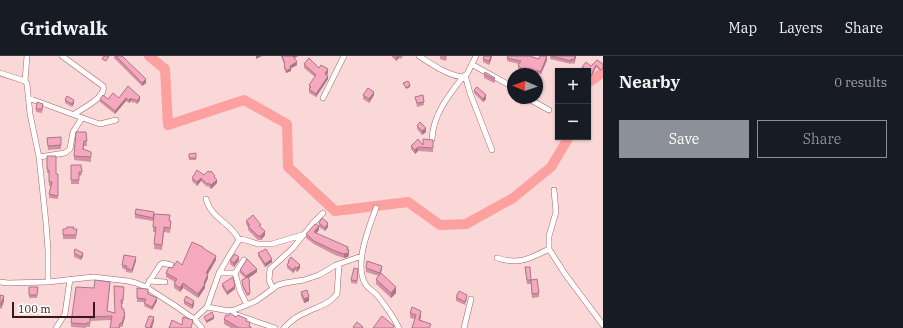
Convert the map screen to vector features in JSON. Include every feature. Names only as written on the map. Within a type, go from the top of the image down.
[{"type":"street","points":[[27,56],[25,81],[39,156],[48,250],[48,282]]},
{"type":"street","points":[[62,56],[105,89],[97,100],[74,114]]},
{"type":"street","points":[[322,98],[344,56]]},
{"type":"street","points":[[419,56],[434,66],[458,77],[464,76]]},
{"type":"street","points":[[432,139],[436,117],[472,65],[476,56]]},
{"type":"street","points":[[472,65],[507,84]]},
{"type":"street","points":[[0,73],[25,81]]},
{"type":"street","points":[[464,76],[492,150]]},
{"type":"street","points":[[28,98],[100,124],[116,120]]},
{"type":"street","points":[[538,104],[549,110]]},
{"type":"street","points":[[39,156],[65,153],[70,149],[73,132],[82,118]]},
{"type":"street","points":[[554,190],[556,212],[551,229],[549,249],[565,274],[603,324]]},
{"type":"street","points":[[206,199],[211,212],[236,233],[239,240]]},
{"type":"street","points":[[376,208],[369,225],[360,269],[365,283],[379,298],[399,328]]},
{"type":"street","points":[[273,289],[269,280],[270,269],[293,248],[323,213]]},
{"type":"street","points":[[239,240],[242,239],[258,244],[272,244],[305,234]]},
{"type":"street","points":[[194,319],[207,307],[219,273],[239,240]]},
{"type":"street","points":[[497,258],[515,262],[526,260],[549,249]]},
{"type":"street","points":[[229,311],[256,301],[273,289],[285,283],[304,280],[319,275],[339,264],[362,256]]},
{"type":"street","points":[[234,273],[244,260]]},
{"type":"street","points":[[146,287],[160,265],[163,263],[171,265]]},
{"type":"street","points":[[284,328],[300,315],[324,305],[335,297],[337,294],[339,264]]},
{"type":"street","points":[[219,273],[234,273]]},
{"type":"street","points":[[234,273],[240,291],[247,304]]},
{"type":"street","points":[[0,282],[48,282],[94,277],[117,279],[136,283],[146,287],[194,319],[202,328]]},
{"type":"street","points":[[56,328],[65,314],[70,279]]},
{"type":"street","points":[[149,282],[166,282]]},
{"type":"street","points":[[464,328],[471,299]]},
{"type":"street","points":[[207,307],[229,311],[275,328]]},
{"type":"building","points":[[104,56],[109,56],[106,61],[102,59]]},
{"type":"building","points":[[116,56],[122,56],[146,79],[142,83]]},
{"type":"building","points":[[282,56],[293,56],[297,62],[290,66],[291,68],[286,71]]},
{"type":"building","points":[[484,56],[491,56],[489,61],[483,59]]},
{"type":"building","points":[[508,56],[532,56],[539,59],[540,56],[547,56],[542,68],[521,68],[518,65],[521,61],[507,58]]},
{"type":"building","points":[[551,56],[575,56],[574,60],[571,59],[571,61]]},
{"type":"building","points":[[309,58],[319,68],[321,65],[328,69],[325,74],[328,76],[316,94],[309,89],[311,87],[309,85],[316,75],[304,64]]},
{"type":"building","points":[[597,60],[603,64],[601,70],[596,65],[591,76],[591,68],[582,67],[586,62],[591,66]]},
{"type":"building","points":[[485,72],[495,78],[494,79],[484,74]]},
{"type":"building","points":[[408,81],[410,85],[406,88],[403,83]]},
{"type":"building","points":[[128,86],[140,97],[137,101],[131,98],[129,100],[126,98],[115,111],[100,99],[103,95],[108,99],[113,93],[119,98]]},
{"type":"building","points":[[477,87],[486,95],[483,99],[474,90]]},
{"type":"building","points":[[368,88],[374,92],[369,99],[363,95]]},
{"type":"building","points":[[423,95],[424,102],[417,103],[415,97]]},
{"type":"building","points":[[67,96],[74,100],[72,104],[65,100]]},
{"type":"building","points":[[37,102],[43,104],[42,109],[36,109]]},
{"type":"building","points":[[420,122],[426,128],[422,131],[417,126]]},
{"type":"building","points":[[76,132],[86,132],[87,141],[84,141],[83,149],[91,152],[91,157],[74,156]]},
{"type":"building","points":[[61,137],[61,145],[48,146],[47,138]]},
{"type":"building","points":[[418,139],[423,145],[423,139],[433,140],[433,148],[418,147],[415,150],[411,146]]},
{"type":"building","points":[[196,153],[196,158],[189,158],[189,154]]},
{"type":"building","points":[[47,156],[56,156],[58,196],[49,194],[52,182],[49,182]]},
{"type":"building","points":[[71,165],[81,165],[82,172],[79,172],[79,180],[71,180]]},
{"type":"building","points":[[197,170],[204,175],[208,171],[211,171],[217,180],[211,185],[208,183],[207,184],[201,178],[197,182],[192,178]]},
{"type":"building","points":[[136,209],[154,212],[153,218],[135,214]]},
{"type":"building","points":[[154,214],[170,215],[170,228],[164,227],[162,245],[154,244],[156,227],[153,227]]},
{"type":"building","points":[[253,215],[261,225],[259,226],[265,231],[261,236],[258,236],[248,226],[250,225],[246,221]]},
{"type":"building","points":[[322,218],[328,223],[325,228],[319,223]]},
{"type":"building","points":[[315,224],[319,226],[314,232],[348,247],[348,253],[344,254],[335,251],[314,241],[306,234]]},
{"type":"building","points":[[67,227],[74,227],[73,229],[77,229],[76,235],[63,235],[63,229],[66,229]]},
{"type":"building","points":[[192,242],[203,247],[216,256],[206,273],[208,274],[204,283],[205,284],[198,294],[183,283],[180,288],[174,284],[177,279],[166,273],[169,267],[172,268],[177,261],[182,265]]},
{"type":"building","points":[[75,249],[83,253],[81,257],[74,253]]},
{"type":"building","points":[[266,249],[272,259],[265,264],[258,253]]},
{"type":"building","points":[[235,254],[239,257],[234,263],[230,260]]},
{"type":"building","points":[[124,255],[136,257],[132,270],[126,268],[127,266],[122,265]]},
{"type":"building","points":[[291,257],[300,265],[297,268],[295,267],[293,270],[287,265]]},
{"type":"building","points":[[247,259],[257,269],[246,276],[240,270]]},
{"type":"building","points":[[367,261],[382,266],[380,273],[366,268]]},
{"type":"building","points":[[525,267],[530,267],[531,280],[527,280]]},
{"type":"building","points":[[354,268],[358,269],[357,281],[351,280]]},
{"type":"building","points":[[381,273],[396,287],[391,293],[376,279]]},
{"type":"building","points":[[233,277],[235,286],[227,292],[222,284]]},
{"type":"building","points":[[248,277],[250,282],[250,293],[247,294],[242,280]]},
{"type":"building","points":[[537,279],[539,293],[532,294],[531,280]]},
{"type":"building","points":[[95,280],[110,282],[107,311],[115,313],[114,286],[124,287],[123,300],[121,300],[122,309],[124,309],[125,313],[119,328],[110,328],[112,316],[90,317],[90,323],[86,324],[71,323],[76,287],[94,288]]},
{"type":"building","points":[[29,287],[38,287],[37,295],[29,295]]},
{"type":"building","points":[[137,288],[148,289],[148,294],[157,298],[152,307],[144,303],[146,299],[137,298]]},
{"type":"building","points":[[307,290],[309,297],[304,299],[301,292]]},
{"type":"building","points":[[459,291],[467,295],[465,302],[456,297]]},
{"type":"building","points":[[0,295],[4,296],[1,304],[0,304]]},
{"type":"building","points":[[186,296],[194,301],[192,305],[184,301]]},
{"type":"building","points":[[412,307],[421,311],[419,320],[431,324],[429,328],[412,328],[416,315],[410,313]]},
{"type":"building","points":[[212,312],[214,317],[206,321],[204,317]]},
{"type":"building","points":[[230,313],[236,317],[238,315],[247,319],[246,321],[250,322],[249,326],[251,328],[239,328],[224,319],[226,315],[228,316]]},
{"type":"building","points":[[149,316],[154,317],[150,328],[145,327]]},
{"type":"building","points":[[382,316],[394,326],[393,328],[373,328]]},
{"type":"building","points":[[183,317],[193,320],[191,328],[169,328],[172,320],[182,325]]},
{"type":"building","points":[[357,322],[363,327],[362,328],[353,327]]},
{"type":"waterway","points":[[149,56],[165,69],[168,125],[244,100],[287,124],[288,167],[335,211],[408,202],[440,225],[466,224],[513,198],[551,167],[567,140]]},
{"type":"waterway","points":[[591,81],[603,72]]}]
